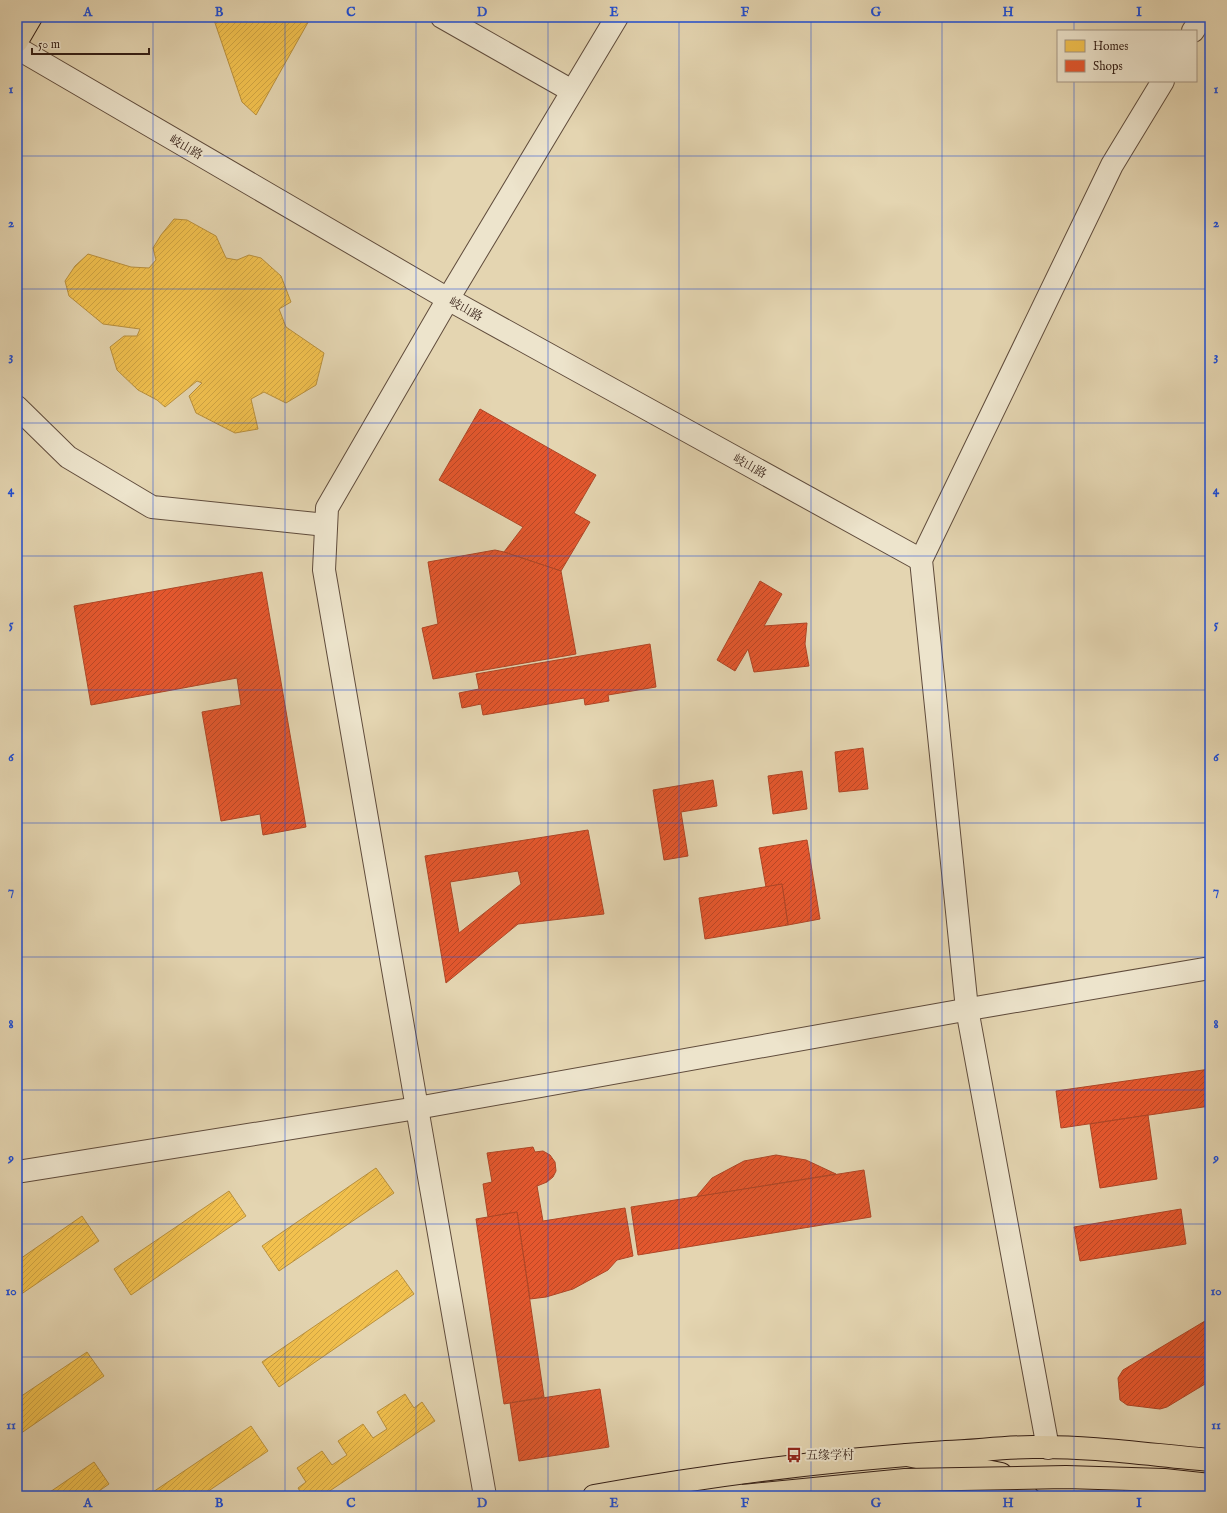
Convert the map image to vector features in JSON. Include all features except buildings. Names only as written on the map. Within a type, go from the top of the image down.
[{"type":"main road","points":[[17,41],[31,17]]},
{"type":"main road","points":[[594,1496],[672,1482],[833,1461],[1033,1447],[1085,1449],[1210,1460]]},
{"type":"main road","points":[[907,1455],[1114,1496]]},
{"type":"main road","points":[[743,1496],[905,1480],[1066,1477],[1164,1480],[1210,1485]]},
{"type":"street","points":[[442,17],[572,91]]},
{"type":"street","points":[[485,1496],[324,570],[327,508],[448,299],[617,17]]},
{"type":"street","points":[[1194,30],[1202,17]]},
{"type":"street","name":"岐山路","points":[[17,48],[448,299],[921,560]]},
{"type":"street","points":[[1048,1448],[967,1009],[921,560],[1112,165],[1162,82]]},
{"type":"street","points":[[17,407],[68,457],[152,507],[326,525]]},
{"type":"street","points":[[17,1172],[417,1108],[967,1009],[1210,968]]},
{"type":"place","name":"五缘学村","points":[[794,1455]]}]
